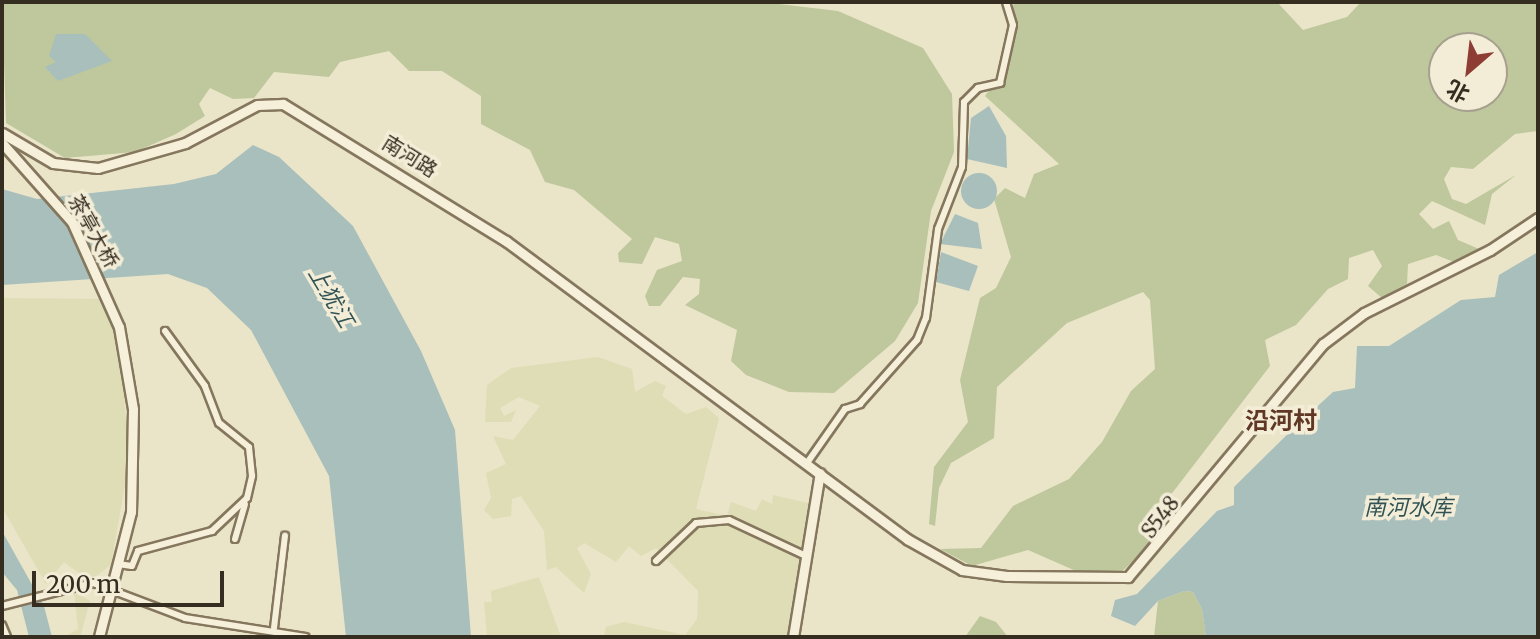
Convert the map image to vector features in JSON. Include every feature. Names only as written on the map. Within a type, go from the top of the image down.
[{"type":"street","points":[[807,463],[845,409],[860,404],[917,340],[926,318],[938,229],[962,167],[964,102],[978,88],[1000,83],[1013,25],[1006,2]]},
{"type":"street","name":"南河路","points":[[2,133],[53,163],[98,168],[185,143],[257,105],[283,104],[438,194],[757,427]]},
{"type":"street","name":"茶亭大桥","points":[[2,143],[24,162],[72,222],[119,327],[133,409],[131,512],[99,637]]},
{"type":"street","name":"S548","points":[[757,427],[962,570],[1128,577],[1331,337],[1538,218]]},
{"type":"street","points":[[165,331],[205,386],[219,423],[249,447],[247,498],[235,539]]},
{"type":"street","points":[[793,637],[820,473]]},
{"type":"street","points":[[118,564],[132,566],[138,551],[212,531],[247,498]]},
{"type":"street","points":[[656,561],[696,523],[729,520],[806,556]]},
{"type":"street","points":[[274,628],[285,536]]},
{"type":"street","points":[[2,606],[42,591],[112,586],[185,618],[274,628],[306,637]]},
{"type":"street","points":[[2,625],[7,637]]},
{"type":"shaded area","points":[[2,298],[102,299],[107,309],[121,352],[129,461],[111,565],[96,576],[84,577],[64,562],[46,584],[2,507]]},
{"type":"shaded area","points":[[598,357],[632,369],[635,392],[655,381],[666,386],[662,396],[686,414],[706,407],[719,418],[696,509],[727,516],[731,502],[756,511],[762,499],[772,504],[773,495],[812,504],[788,637],[604,637],[606,627],[624,622],[685,635],[697,619],[698,591],[656,548],[641,556],[629,546],[616,562],[584,543],[577,548],[591,574],[584,593],[556,567],[547,570],[544,531],[521,496],[512,499],[511,516],[493,519],[484,510],[491,498],[486,473],[506,464],[493,436],[513,440],[540,406],[519,397],[500,408],[504,416],[516,410],[511,422],[485,422],[487,385],[511,368]]},
{"type":"shaded area","points":[[539,577],[561,637],[487,636],[484,602],[492,602],[491,591]]},
{"type":"shaded area","points":[[74,592],[90,601],[80,637],[64,637],[78,629]]},
{"type":"green space","points":[[2,2],[761,2],[838,11],[923,48],[952,94],[954,152],[931,211],[918,303],[895,341],[834,393],[789,392],[746,375],[731,361],[737,330],[685,305],[699,294],[700,279],[683,277],[660,306],[649,306],[645,296],[657,270],[682,261],[679,244],[655,237],[642,264],[619,262],[618,253],[632,239],[574,190],[545,182],[530,150],[481,124],[481,96],[442,71],[409,71],[389,51],[340,62],[329,77],[274,72],[254,98],[233,99],[210,88],[199,104],[205,116],[176,134],[135,152],[65,158],[6,123]]},
{"type":"green space","points":[[1014,2],[1277,2],[1303,30],[1347,17],[1361,2],[1538,2],[1538,131],[1515,134],[1473,169],[1451,167],[1444,179],[1452,199],[1466,204],[1516,175],[1492,194],[1485,225],[1432,201],[1419,214],[1433,229],[1449,221],[1458,240],[1479,249],[1454,262],[1436,255],[1408,264],[1407,284],[1382,298],[1368,286],[1382,266],[1373,250],[1349,258],[1348,279],[1328,289],[1296,325],[1265,340],[1270,366],[1156,514],[1151,545],[1119,574],[1076,571],[1028,550],[972,566],[940,549],[981,548],[1013,506],[1069,479],[1102,442],[1131,391],[1155,369],[1150,300],[1143,292],[1067,323],[997,387],[994,438],[951,463],[939,488],[935,526],[929,524],[934,467],[968,422],[960,380],[980,298],[996,288],[1011,257],[994,199],[1005,188],[1025,198],[1034,174],[1059,164],[985,96],[1000,75]]},
{"type":"green space","points":[[1184,591],[1193,592],[1202,609],[1206,637],[1154,637],[1158,601]]},
{"type":"green space","points":[[980,616],[996,622],[1008,637],[965,637]]},
{"type":"water","points":[[56,34],[85,34],[112,61],[58,81],[45,67],[56,62],[49,56]]},
{"type":"water","points":[[989,106],[1006,136],[1007,168],[967,159],[971,118]]},
{"type":"water","name":"上犹江","points":[[253,145],[279,157],[353,226],[421,351],[455,430],[471,637],[346,637],[329,476],[251,330],[207,288],[168,274],[2,285],[2,189],[37,199],[174,184],[216,174]]},
{"type":"water","points":[[979,173],[992,178],[997,191],[992,204],[979,209],[966,204],[961,191],[966,178]]},
{"type":"water","points":[[955,214],[978,223],[982,249],[940,244]]},
{"type":"water","points":[[941,252],[978,266],[969,291],[936,282]]},
{"type":"water","name":"南河水库","points":[[1538,252],[1538,637],[1206,637],[1202,609],[1193,592],[1184,591],[1158,601],[1135,626],[1111,616],[1115,600],[1137,594],[1217,511],[1234,505],[1234,487],[1297,425],[1333,392],[1355,388],[1357,346],[1389,346],[1461,300],[1495,297],[1499,275]]},
{"type":"water","points":[[2,531],[44,606],[52,637],[29,637],[17,590],[2,572]]},
{"type":"district","name":"沿河村","points":[[1281,421]]}]
